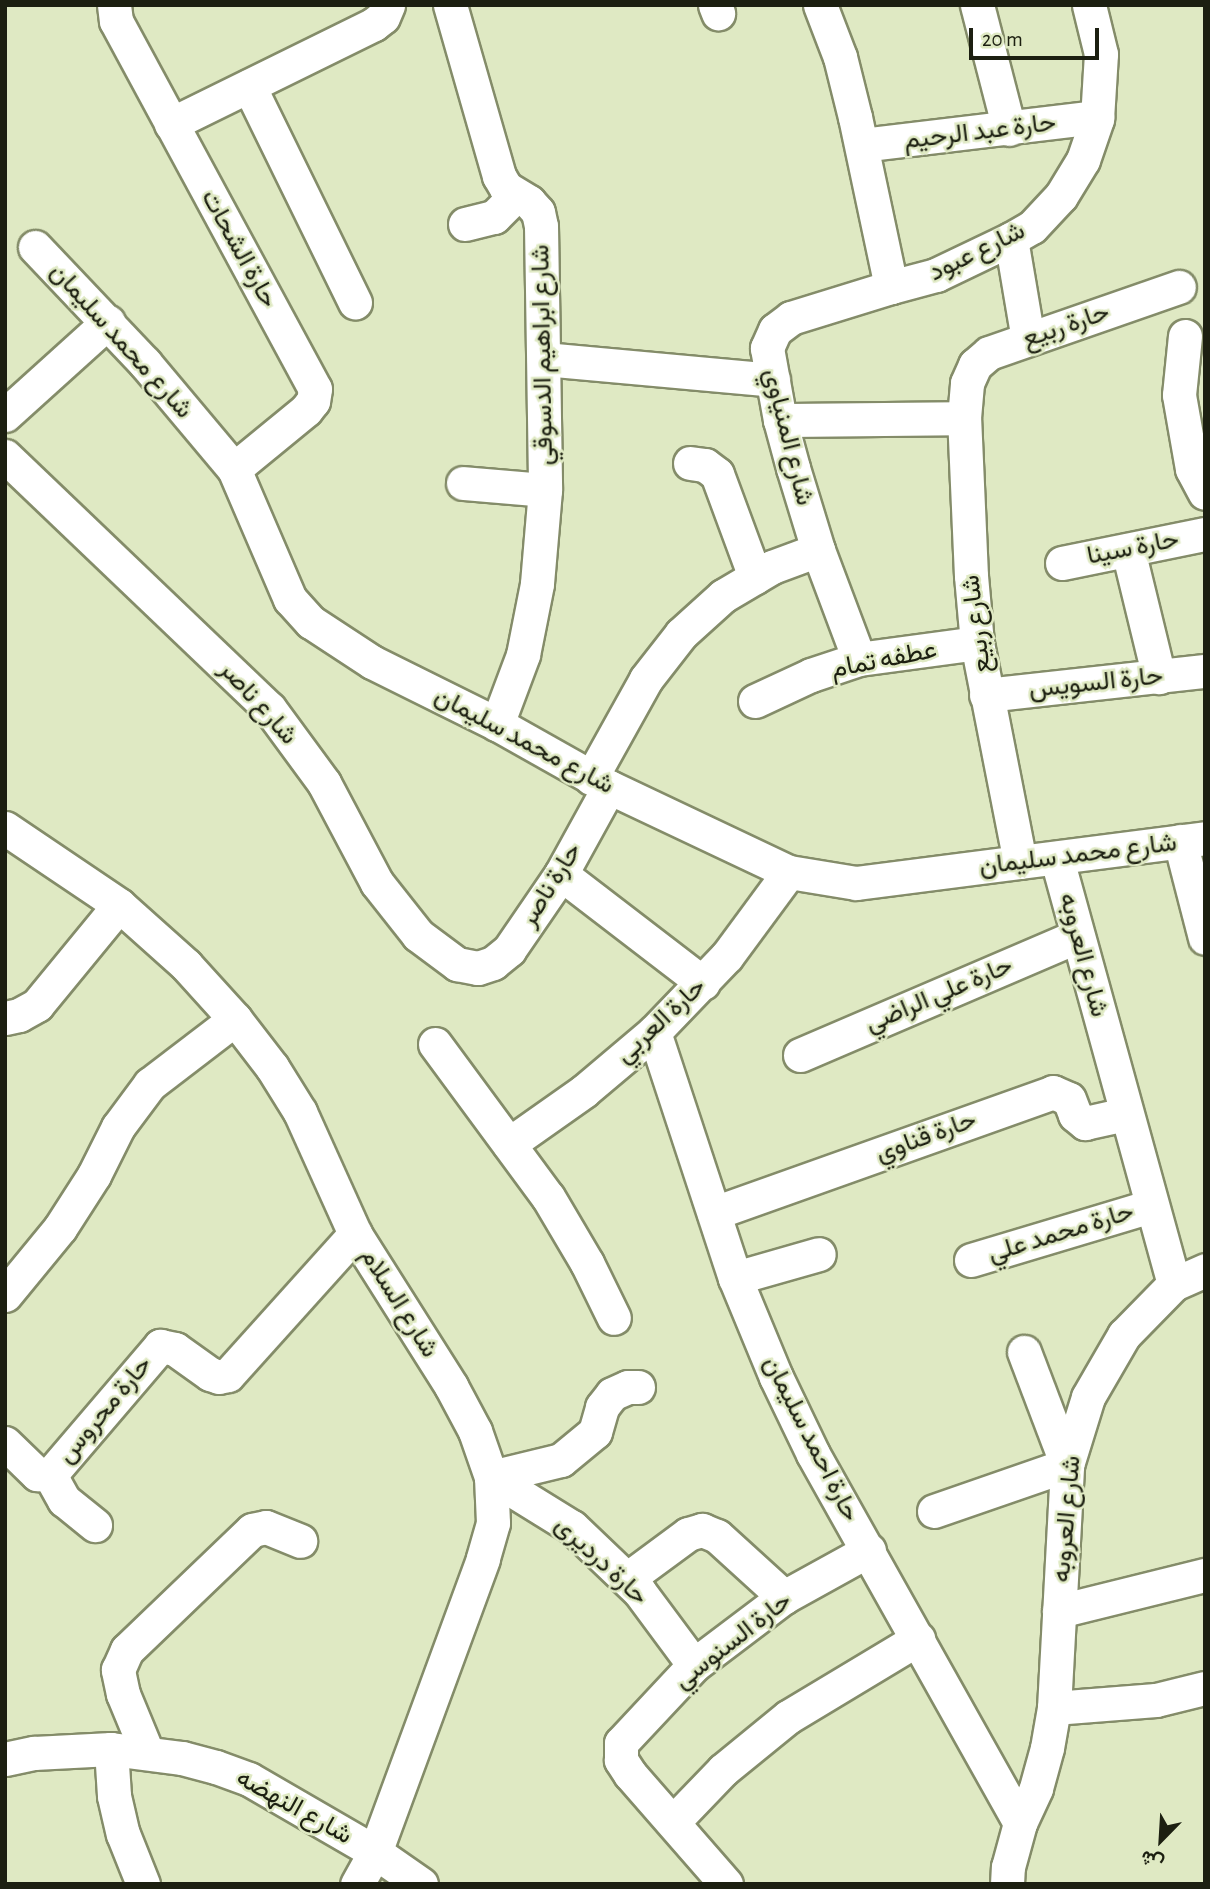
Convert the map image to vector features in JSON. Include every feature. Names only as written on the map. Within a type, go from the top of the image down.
[{"type":"street","name":"حارة الشحات","points":[[114,5],[116,21],[315,390],[313,401],[306,410],[234,469]]},
{"type":"street","points":[[171,124],[374,24],[383,17],[388,5]]},
{"type":"street","name":"شارع ابراهيم الدسوقي","points":[[450,5],[499,176],[515,196],[529,202],[538,212],[541,226],[545,490],[537,584],[523,655],[497,724]]},
{"type":"street","points":[[820,5],[840,57],[862,145],[891,288]]},
{"type":"street","points":[[977,5],[1009,129]]},
{"type":"street","name":"شارع عبود","points":[[891,288],[936,275],[1032,228],[1061,196],[1083,160],[1097,117],[1101,54],[1089,5]]},
{"type":"street","points":[[249,86],[355,302]]},
{"type":"street","name":"حارة عبد الرحيم","points":[[862,145],[1097,117]]},
{"type":"street","points":[[466,224],[494,217],[515,196]]},
{"type":"street","points":[[1011,239],[1028,338]]},
{"type":"street","name":"شارع محمد سليمان","points":[[35,247],[108,322],[234,469],[290,599],[311,622],[372,662],[497,724],[600,782],[789,872],[856,883],[1192,840]]},
{"type":"street","name":"حارة ربيع","points":[[967,383],[975,365],[989,353],[1179,287]]},
{"type":"street","name":"شارع المنياوي","points":[[859,659],[818,550],[780,420],[767,348],[775,330],[792,318],[891,288]]},
{"type":"street","points":[[5,415],[108,322]]},
{"type":"street","points":[[1185,337],[1179,395],[1192,469],[1205,493]]},
{"type":"street","points":[[544,359],[773,380]]},
{"type":"street","name":"شارع ربيع","points":[[967,383],[964,418],[971,576],[977,643],[1020,862]]},
{"type":"street","points":[[780,420],[964,418]]},
{"type":"street","name":"شارع ناصر","points":[[5,456],[269,708],[324,783],[377,883],[418,935],[457,964],[478,968]]},
{"type":"street","points":[[690,463],[705,465],[717,474],[755,577]]},
{"type":"street","points":[[463,483],[545,490]]},
{"type":"street","name":"حارة سينا","points":[[1062,563],[1205,534]]},
{"type":"street","name":"حارة ناصر","points":[[478,968],[493,963],[509,950],[561,874],[646,679],[681,634],[723,596],[772,567],[818,550]]},
{"type":"street","points":[[1128,550],[1159,677]]},
{"type":"street","name":"عطفه تمام","points":[[755,701],[811,676],[859,659],[977,643]]},
{"type":"street","name":"حارة السويس","points":[[986,695],[1205,671]]},
{"type":"street","name":"شارع السلام","points":[[5,828],[119,905],[186,965],[235,1019],[272,1067],[300,1112],[355,1234],[451,1386],[475,1431],[491,1477],[493,1523],[483,1559],[374,1852],[357,1884]]},
{"type":"street","points":[[1192,840],[1205,938]]},
{"type":"street","name":"شارع العروبه","points":[[1007,1884],[1008,1867],[1020,1823],[1036,1788],[1054,1707],[1067,1465],[1088,1397],[1124,1335],[1174,1284],[1058,858]]},
{"type":"street","name":"حارة العربي","points":[[509,1144],[584,1091],[654,1032],[727,957],[789,872]]},
{"type":"street","points":[[561,874],[703,983]]},
{"type":"street","points":[[5,1018],[19,1015],[37,1005],[119,905]]},
{"type":"street","name":"حارة علي الراضي","points":[[800,1055],[1078,936]]},
{"type":"street","points":[[5,1295],[60,1228],[94,1175],[118,1127],[150,1084],[235,1019]]},
{"type":"street","name":"حارة احمد سليمان","points":[[654,1032],[735,1278],[776,1377],[813,1454],[1020,1823]]},
{"type":"street","points":[[435,1044],[548,1197],[587,1263],[614,1318]]},
{"type":"street","name":"حارة قناوي","points":[[714,1213],[1054,1091],[1069,1099],[1075,1115],[1085,1123],[1126,1114]]},
{"type":"street","name":"حارة محمد علي","points":[[971,1260],[1151,1206]]},
{"type":"street","name":"حارة محروس","points":[[5,1443],[37,1474],[50,1475],[160,1346],[175,1349],[210,1374],[219,1377],[228,1375],[355,1234]]},
{"type":"street","points":[[735,1278],[819,1254]]},
{"type":"street","points":[[1174,1284],[1205,1270]]},
{"type":"street","points":[[934,1511],[1067,1465],[1024,1352]]},
{"type":"street","points":[[491,1477],[561,1460],[595,1433],[603,1407],[612,1394],[628,1387],[638,1387]]},
{"type":"street","points":[[50,1475],[64,1500],[95,1525]]},
{"type":"street","name":"حارة درديرى","points":[[491,1477],[572,1527],[627,1579],[694,1665]]},
{"type":"street","points":[[147,1752],[122,1695],[118,1670],[127,1650],[252,1530],[266,1527],[300,1541]]},
{"type":"street","points":[[627,1579],[688,1534],[702,1530],[717,1536],[784,1597]]},
{"type":"street","name":"حارة السنوسي","points":[[726,1884],[630,1774],[621,1760],[621,1743],[694,1665],[784,1597],[869,1550]]},
{"type":"street","points":[[1059,1611],[1205,1575]]},
{"type":"street","points":[[673,1822],[723,1770],[788,1717],[918,1639]]},
{"type":"street","points":[[1054,1707],[1156,1700],[1205,1688]]},
{"type":"street","points":[[111,1749],[114,1796],[123,1834],[143,1884]]},
{"type":"street","name":"شارع النهضه","points":[[5,1759],[34,1753],[111,1749],[182,1758],[250,1779],[374,1852],[421,1884]]}]
